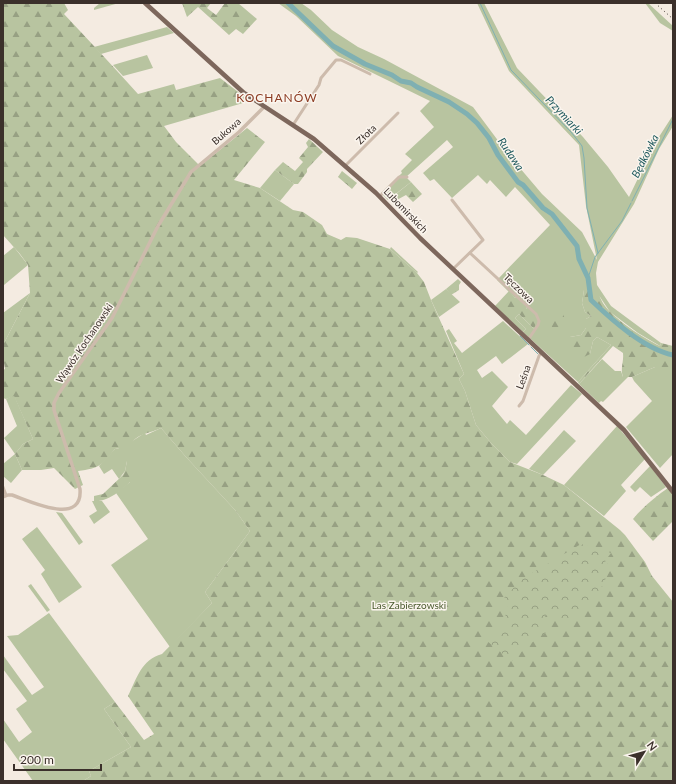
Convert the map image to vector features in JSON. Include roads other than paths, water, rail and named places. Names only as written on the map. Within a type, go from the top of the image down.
[{"type":"main road","name":"Lubomirskich","points":[[145,3],[225,76],[264,107],[314,139],[380,196],[452,269],[621,427],[673,492]]},
{"type":"street","points":[[293,125],[319,85],[321,78],[336,60],[341,60],[370,74]]},
{"type":"street","name":"Bukowa","points":[[197,166],[239,132],[264,107]]},
{"type":"street","name":"Złota","points":[[345,166],[398,113]]},
{"type":"street","name":"Wąwóz Kochanowski","points":[[4,496],[12,495],[47,507],[62,510],[76,505],[81,497],[80,489],[56,421],[54,403],[59,393],[112,318],[165,212],[191,172],[197,166]]},
{"type":"street","points":[[380,196],[400,177],[407,177]]},
{"type":"street","points":[[452,200],[483,240],[452,269]]},
{"type":"street","name":"Tęczowa","points":[[470,253],[496,276],[538,318],[538,325],[528,340]]},
{"type":"street","name":"Leśna","points":[[519,406],[523,401],[537,360],[541,353]]},
{"type":"street","points":[[3,487],[4,496]]},
{"type":"waterway","name":"Rudawa","points":[[288,3],[333,46],[365,64],[392,75],[401,81],[411,83],[449,102],[477,123],[489,138],[498,155],[518,182],[523,185],[543,208],[552,214],[577,246],[579,259],[588,278],[591,300],[629,333],[651,347],[673,355]]},
{"type":"waterway","name":"Przymiarki","points":[[480,3],[511,70],[571,132],[582,146],[587,208],[598,253]]},
{"type":"waterway","name":"Będkówka","points":[[632,201],[673,119]]},
{"type":"waterway","name":"Będkówka","points":[[588,278],[595,257],[622,221],[631,203]]},
{"type":"waterway","points":[[520,336],[529,345]]},
{"type":"waterway","points":[[531,347],[538,354]]},
{"type":"railway","points":[[655,3],[673,19]]},
{"type":"district","name":"KOCHANÓW","points":[[277,98]]},
{"type":"park label","name":"Las Zabierzowski","points":[[409,605]]}]
